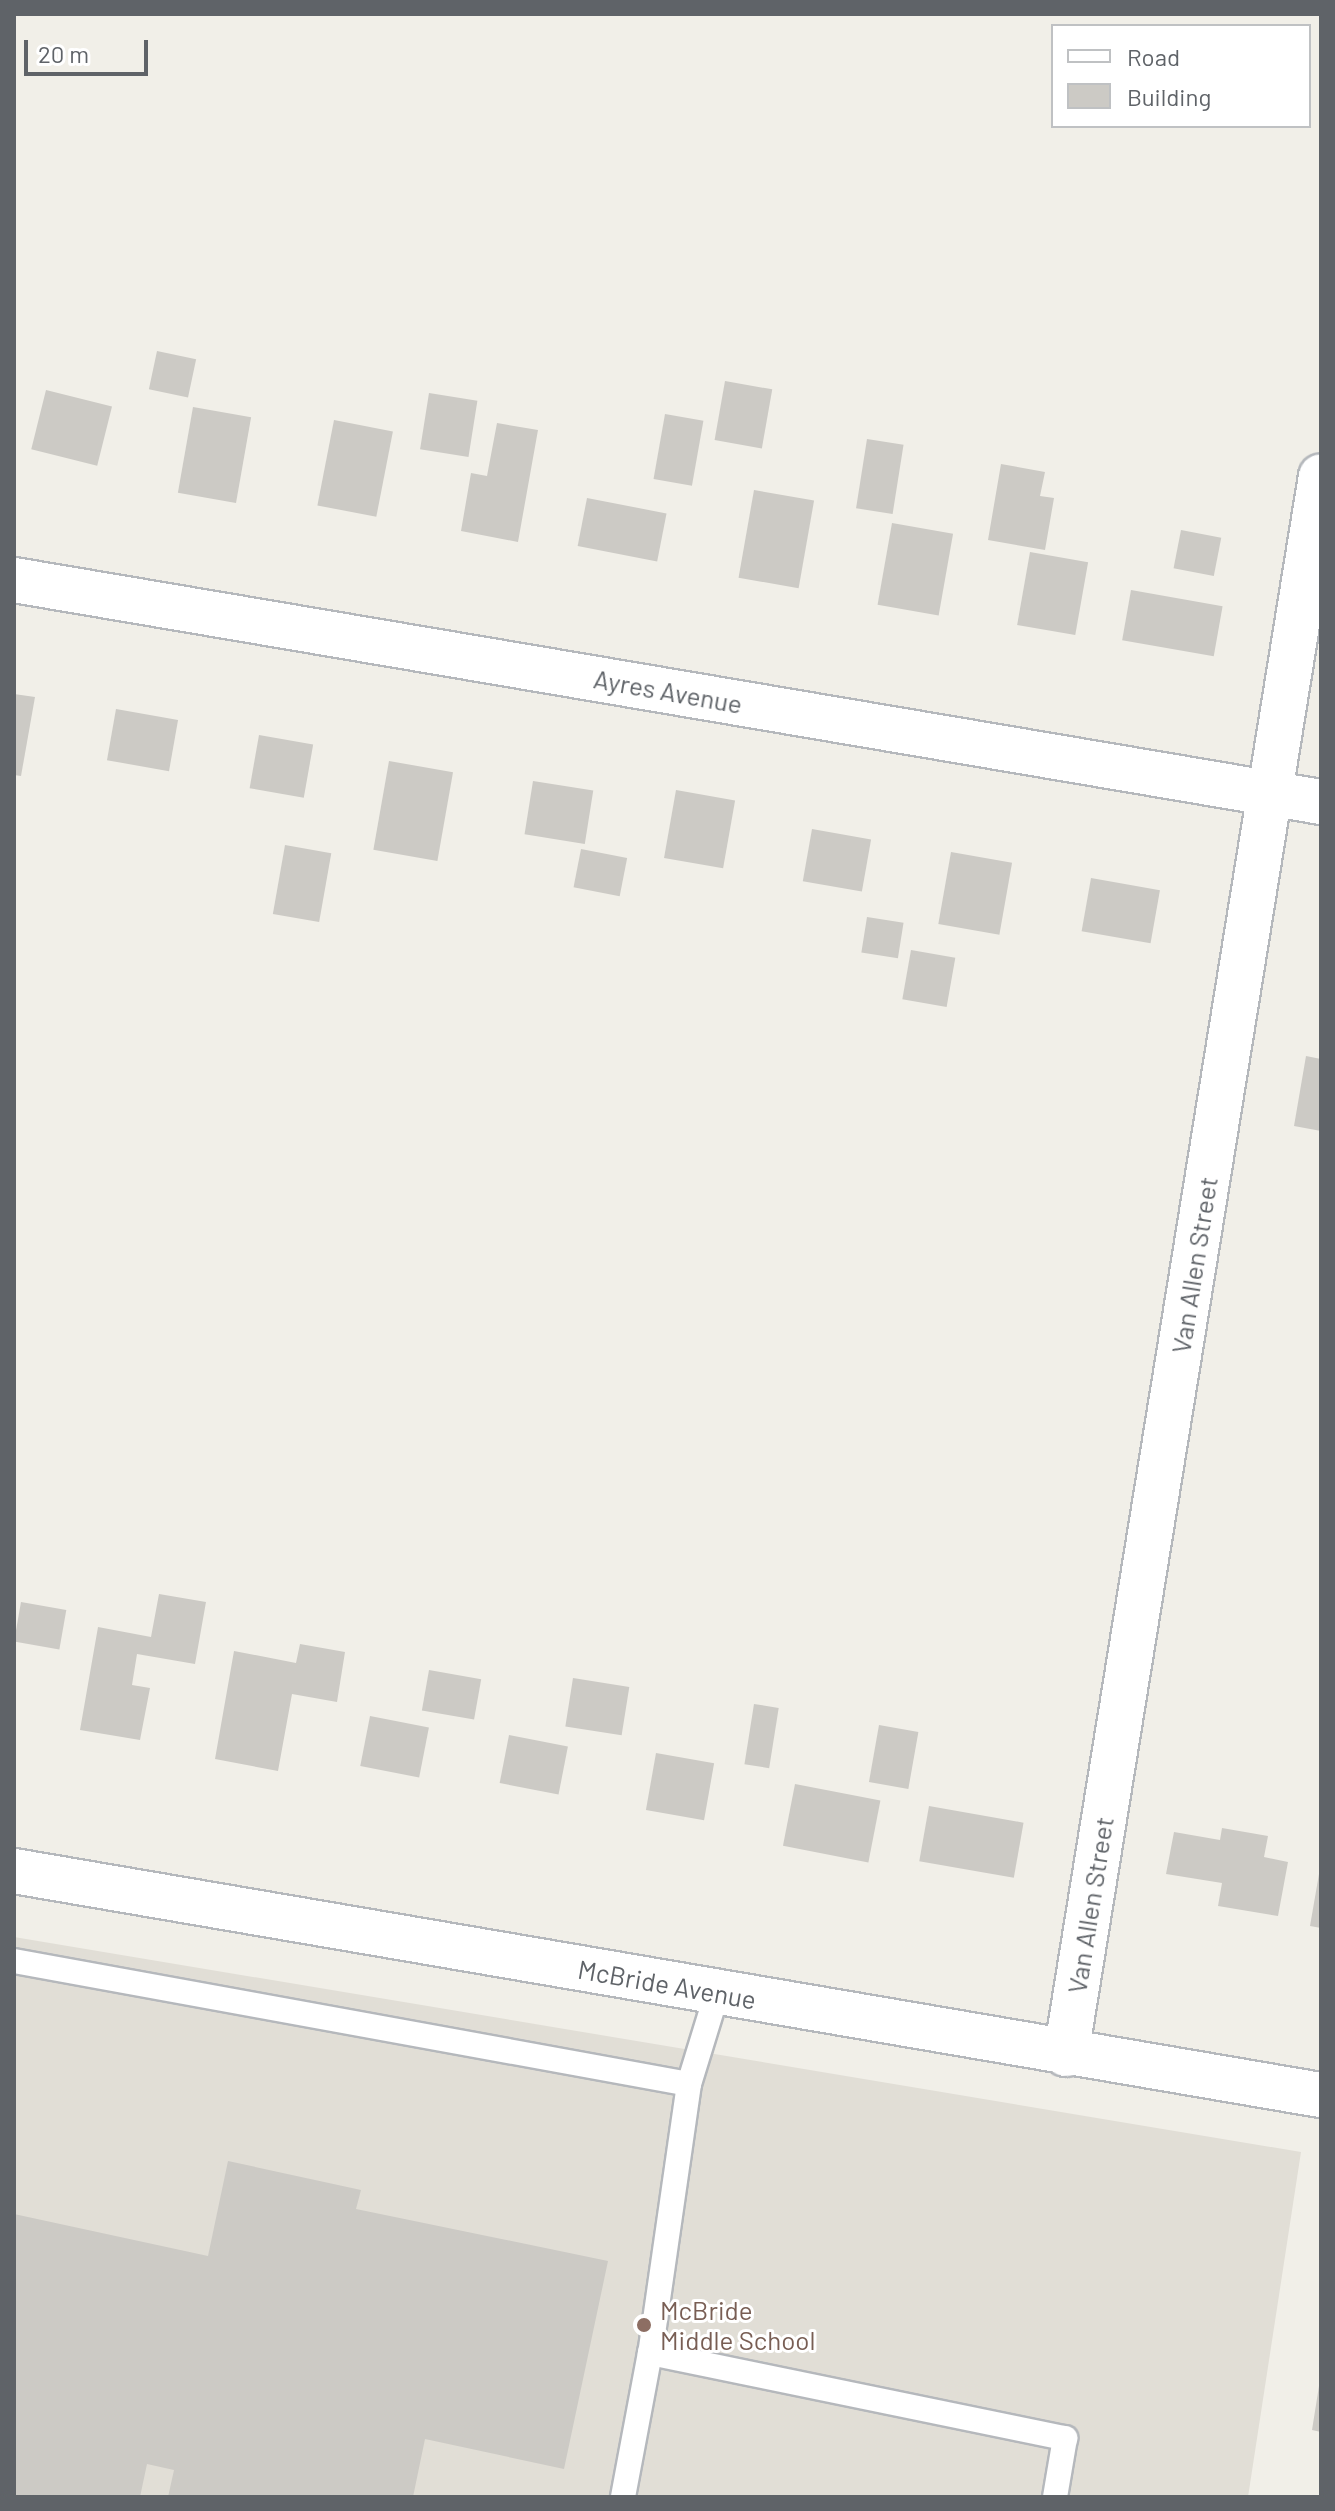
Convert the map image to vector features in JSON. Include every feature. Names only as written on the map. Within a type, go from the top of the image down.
[{"type":"street","name":"Van Allen Street","points":[[1066,2054],[1321,476]]},
{"type":"street","name":"Ayres Avenue","points":[[14,580],[1321,802]]},
{"type":"street","name":"McBride Avenue","points":[[14,1871],[1066,2054],[1321,2095]]},
{"type":"lane","points":[[14,1961],[689,2084]]},
{"type":"lane","points":[[623,2497],[650,2353],[689,2084],[717,1993]]},
{"type":"lane","points":[[650,2353],[1065,2438],[1055,2497]]},
{"type":"shaded area","name":"McBride Middle School","points":[[14,1937],[1301,2152],[1248,2497],[14,2497]]},
{"type":"building","points":[[157,351],[196,359],[188,397],[149,389]]},
{"type":"building","points":[[725,381],[772,389],[762,448],[715,440]]},
{"type":"building","points":[[46,390],[112,406],[97,466],[31,449]]},
{"type":"building","points":[[429,393],[477,401],[468,457],[420,449]]},
{"type":"building","points":[[193,407],[251,417],[236,503],[178,493]]},
{"type":"building","points":[[665,414],[703,421],[692,486],[654,479]]},
{"type":"building","points":[[334,420],[393,431],[376,517],[317,505]]},
{"type":"building","points":[[497,423],[538,430],[518,542],[461,531],[471,473],[487,476]]},
{"type":"building","points":[[867,439],[904,445],[893,514],[856,508]]},
{"type":"building","points":[[1001,464],[1045,472],[1040,496],[1054,498],[1045,550],[988,540]]},
{"type":"building","points":[[754,490],[814,501],[799,588],[739,578]]},
{"type":"building","points":[[587,498],[667,513],[657,562],[578,546]]},
{"type":"building","points":[[892,523],[953,534],[939,616],[878,605]]},
{"type":"building","points":[[1181,530],[1221,538],[1214,576],[1174,568]]},
{"type":"building","points":[[1030,552],[1088,562],[1075,635],[1017,625]]},
{"type":"building","points":[[1131,590],[1223,606],[1214,656],[1122,640]]},
{"type":"building","points":[[14,694],[35,697],[21,776],[14,775]]},
{"type":"building","points":[[116,709],[178,720],[169,771],[107,760]]},
{"type":"building","points":[[259,735],[313,745],[304,798],[250,788]]},
{"type":"building","points":[[389,761],[453,772],[437,861],[373,850]]},
{"type":"building","points":[[533,781],[593,791],[585,844],[525,834]]},
{"type":"building","points":[[676,790],[735,800],[723,868],[664,858]]},
{"type":"building","points":[[812,829],[871,839],[862,892],[803,881]]},
{"type":"building","points":[[285,845],[331,853],[319,922],[273,914]]},
{"type":"building","points":[[581,849],[627,858],[620,896],[574,887]]},
{"type":"building","points":[[951,852],[1012,863],[999,935],[938,924]]},
{"type":"building","points":[[1091,878],[1160,890],[1151,943],[1082,931]]},
{"type":"building","points":[[867,917],[904,923],[898,958],[861,953]]},
{"type":"building","points":[[911,950],[955,958],[947,1007],[902,999]]},
{"type":"building","points":[[1306,1056],[1321,1059],[1321,1131],[1294,1126]]},
{"type":"building","points":[[159,1594],[206,1602],[195,1664],[137,1654],[132,1685],[150,1688],[140,1740],[80,1730],[98,1627],[151,1637]]},
{"type":"building","points":[[21,1602],[66,1610],[59,1649],[14,1641]]},
{"type":"building","points":[[300,1644],[345,1652],[337,1702],[292,1694],[278,1771],[215,1759],[234,1651],[296,1663]]},
{"type":"building","points":[[429,1670],[481,1679],[474,1720],[422,1710]]},
{"type":"building","points":[[573,1678],[629,1687],[622,1735],[565,1726]]},
{"type":"building","points":[[754,1704],[779,1708],[769,1768],[744,1764]]},
{"type":"building","points":[[370,1716],[429,1727],[419,1778],[360,1766]]},
{"type":"building","points":[[879,1725],[918,1732],[908,1789],[869,1782]]},
{"type":"building","points":[[509,1735],[568,1746],[559,1795],[500,1783]]},
{"type":"building","points":[[656,1753],[714,1763],[704,1820],[646,1810]]},
{"type":"building","points":[[795,1784],[880,1801],[868,1862],[783,1846]]},
{"type":"building","points":[[929,1806],[1024,1823],[1014,1878],[919,1861]]},
{"type":"building","points":[[1222,1828],[1268,1836],[1264,1857],[1288,1862],[1278,1916],[1218,1906],[1222,1883],[1166,1874],[1174,1832],[1220,1840]]},
{"type":"building","points":[[1321,1874],[1321,1928],[1310,1926]]},
{"type":"building","points":[[228,2161],[361,2190],[356,2209],[608,2261],[564,2469],[425,2439],[413,2497],[168,2497],[174,2470],[147,2464],[140,2497],[14,2497],[14,2214],[208,2256]]},
{"type":"building","points":[[1321,2386],[1321,2432],[1312,2430]]},
{"type":"place","name":"McBride Middle School","points":[[644,2325]]}]
